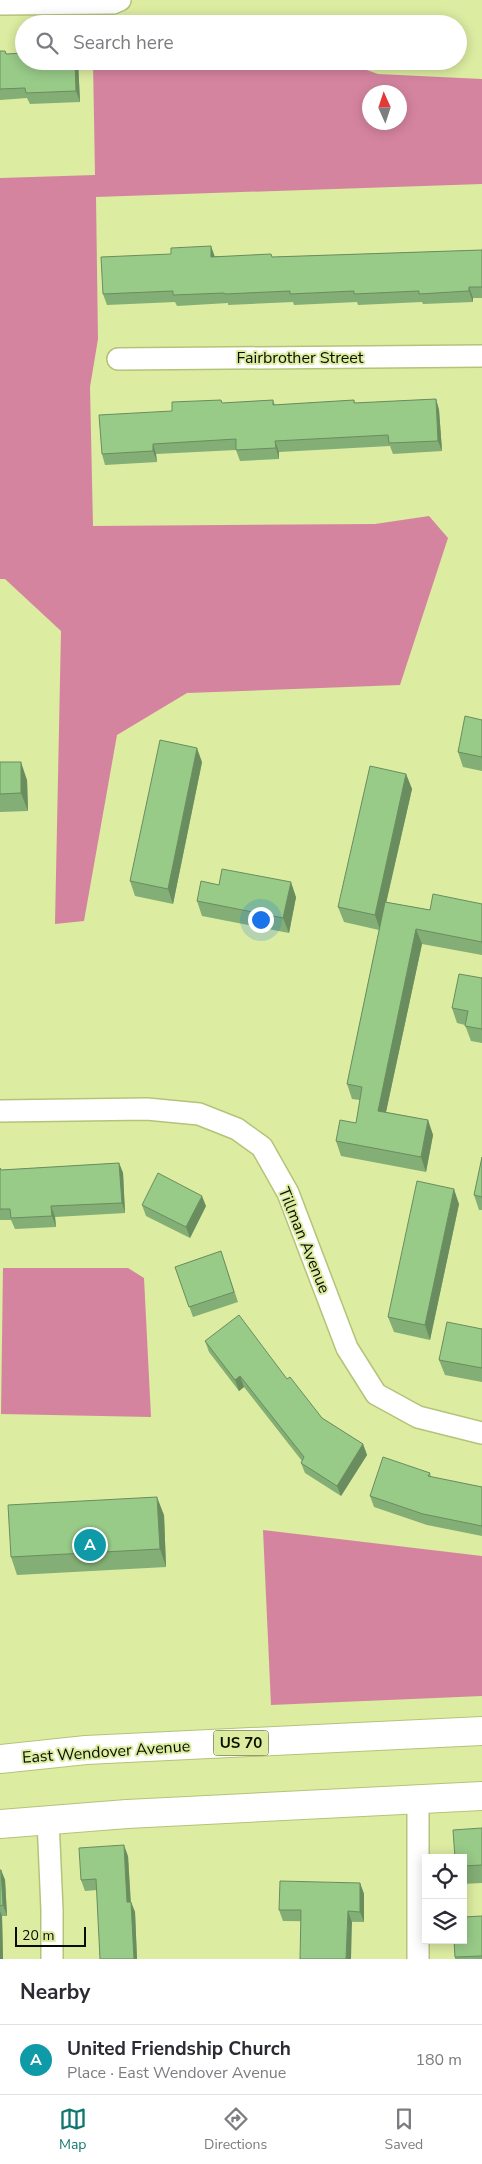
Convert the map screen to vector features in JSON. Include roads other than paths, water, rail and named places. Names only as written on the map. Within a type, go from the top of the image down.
[{"type":"highway","name":"East Wendover Avenue","points":[[0,1759],[86,1750],[482,1731]]},
{"type":"highway","points":[[0,1824],[482,1796]]},
{"type":"street","points":[[0,4],[113,3],[120,0]]},
{"type":"street","name":"Fairbrother Street","points":[[118,359],[482,356]]},
{"type":"street","name":"Tillman Avenue","points":[[0,1111],[147,1109],[199,1114],[237,1129],[262,1147],[288,1193],[347,1348],[376,1394],[418,1417],[482,1433]]},
{"type":"street","points":[[418,1800],[418,1959]]},
{"type":"street","points":[[48,1820],[52,1959]]},
{"type":"place","name":"United Friendship Church","points":[[90,1545]]}]
